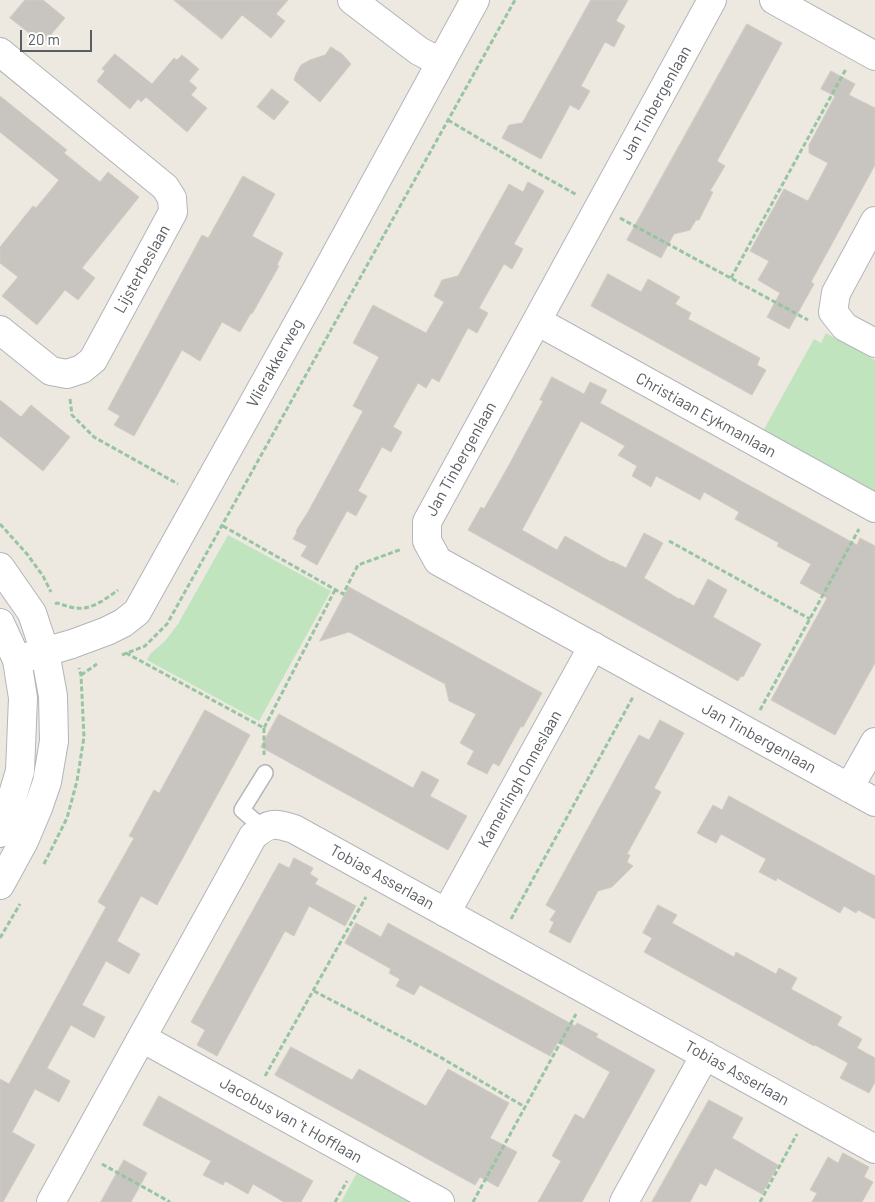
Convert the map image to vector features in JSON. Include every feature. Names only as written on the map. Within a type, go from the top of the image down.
[{"type":"street","points":[[352,0],[419,51],[440,62]]},
{"type":"street","name":"Vlierakkerweg","points":[[17,660],[72,644],[107,631],[123,623],[136,612],[317,289],[475,0]]},
{"type":"street","name":"Jan Tinbergenlaan","points":[[712,0],[427,522],[427,541],[438,560],[875,802]]},
{"type":"street","points":[[774,0],[867,51]]},
{"type":"street","name":"Lijsterbeslaan","points":[[0,52],[166,187],[172,198],[173,212],[93,360],[82,369],[67,374]]},
{"type":"street","points":[[875,222],[836,293],[833,312],[845,327],[875,343]]},
{"type":"street","name":"Christiaan Eykmanlaan","points":[[537,321],[873,507]]},
{"type":"street","points":[[0,330],[51,371],[67,374]]},
{"type":"street","points":[[0,566],[32,613],[44,652],[53,696],[54,741],[47,782],[38,808],[24,842],[0,885]]},
{"type":"street","points":[[0,623],[17,660],[23,698],[20,771],[0,832]]},
{"type":"street","name":"Kamerlingh Onneslaan","points":[[446,913],[593,646]]},
{"type":"street","points":[[849,788],[875,742]]},
{"type":"street","name":"Tobias Asserlaan","points":[[263,828],[277,824],[294,829],[875,1149]]},
{"type":"street","points":[[51,1202],[253,836],[263,828]]},
{"type":"street","name":"Jacobus van 't Hofflaan","points":[[142,1038],[440,1202]]},
{"type":"street","points":[[624,1202],[705,1056]]},
{"type":"lane","points":[[263,828],[242,810],[265,773]]},
{"type":"path","name":"Vlierakkerweg","points":[[119,656],[145,646],[167,624],[515,0]]},
{"type":"path","points":[[731,278],[867,51]]},
{"type":"path","points":[[448,120],[599,207],[819,326],[833,312]]},
{"type":"path","points":[[67,374],[72,415],[94,437],[180,485]]},
{"type":"path","points":[[748,732],[873,507]]},
{"type":"path","points":[[222,526],[343,594],[358,565],[427,541]]},
{"type":"path","points":[[669,541],[810,619]]},
{"type":"path","points":[[265,773],[264,728],[335,590]]},
{"type":"path","points":[[126,653],[264,728]]},
{"type":"path","points":[[81,675],[104,661]]},
{"type":"path","points":[[499,942],[645,675]]},
{"type":"path","points":[[252,1099],[378,875]]},
{"type":"path","points":[[314,991],[440,1057],[525,1107]]},
{"type":"path","points":[[473,1202],[588,991]]},
{"type":"path","points":[[760,1202],[809,1112]]},
{"type":"path","points":[[79,1152],[170,1202]]},
{"type":"green space","points":[[826,333],[875,360],[875,493],[763,431],[814,339],[821,343]]},
{"type":"green space","points":[[228,535],[331,591],[259,721],[147,660],[150,654],[165,641],[178,624]]},
{"type":"green space","points":[[359,1169],[419,1202],[341,1202]]},
{"type":"building","points":[[25,0],[43,0],[65,18],[43,44],[10,18]]},
{"type":"building","points":[[174,0],[288,0],[276,14],[285,21],[271,38],[242,15],[222,39]]},
{"type":"building","points":[[591,0],[628,0],[616,21],[625,26],[614,47],[605,42],[581,86],[590,91],[579,110],[570,105],[541,159],[502,138],[509,125],[522,123]]},
{"type":"building","points":[[747,24],[782,43],[717,161],[725,166],[710,191],[713,192],[699,220],[696,220],[690,230],[674,234],[661,258],[627,240]]},
{"type":"building","points":[[331,47],[342,54],[351,64],[320,102],[294,80],[301,65],[325,55]]},
{"type":"building","points":[[115,54],[152,84],[174,58],[177,60],[182,55],[199,69],[189,81],[197,88],[191,95],[207,108],[187,132],[146,97],[141,102],[138,99],[130,109],[97,81],[105,71],[102,69]]},
{"type":"building","points":[[831,71],[855,84],[849,95],[875,108],[875,165],[811,282],[814,284],[789,329],[767,317],[780,293],[758,280],[769,261],[750,251],[784,189],[808,201],[828,163],[809,153],[809,145],[835,96],[821,89]]},
{"type":"building","points":[[272,89],[289,102],[274,120],[257,107]]},
{"type":"building","points":[[0,96],[67,150],[64,153],[100,182],[108,172],[139,197],[82,268],[95,278],[78,300],[65,290],[37,325],[2,296],[18,277],[0,263],[0,247],[33,206],[36,208],[59,180],[0,132]]},
{"type":"building","points":[[243,176],[275,194],[252,236],[283,253],[277,265],[279,266],[240,332],[222,322],[200,361],[182,350],[134,436],[114,425],[120,416],[108,409],[202,235],[208,238]]},
{"type":"building","points":[[528,182],[544,191],[514,244],[523,249],[512,269],[504,264],[479,308],[488,313],[477,333],[468,328],[439,382],[432,378],[426,388],[418,383],[393,427],[402,432],[391,452],[382,447],[358,491],[367,496],[356,516],[347,511],[317,565],[301,556],[307,546],[293,539],[296,531],[363,411],[353,406],[379,357],[353,343],[373,305],[426,333],[444,302],[434,296],[442,280],[458,276],[509,184],[523,192]]},
{"type":"building","points":[[608,274],[641,292],[648,279],[680,297],[675,304],[691,313],[688,319],[760,358],[757,365],[766,370],[752,395],[591,306]]},
{"type":"building","points":[[552,377],[584,394],[590,382],[607,390],[600,403],[857,545],[860,538],[875,546],[875,663],[835,735],[771,700],[827,598],[800,583],[811,564],[777,546],[779,543],[735,519],[739,512],[704,492],[700,500],[656,476],[651,487],[632,476],[637,466],[618,455],[625,446],[581,421],[522,530],[557,550],[565,536],[611,562],[626,568],[644,533],[663,543],[644,578],[694,606],[708,579],[727,590],[713,617],[761,644],[743,677],[741,676],[738,681],[468,530],[481,507],[484,509],[509,465],[543,401],[540,400]]},
{"type":"building","points":[[0,400],[21,417],[31,405],[70,437],[43,471],[0,436]]},
{"type":"building","points":[[349,587],[542,693],[499,766],[493,763],[487,774],[467,764],[474,751],[460,743],[476,714],[449,701],[445,684],[349,632],[320,641]]},
{"type":"building","points":[[205,710],[250,735],[157,905],[141,896],[117,941],[140,954],[129,974],[106,961],[82,1005],[105,1017],[94,1038],[71,1025],[47,1068],[70,1081],[59,1102],[35,1089],[12,1132],[35,1145],[3,1202],[0,1202],[0,1079],[9,1084],[106,907],[98,902],[134,838],[129,836],[154,790],[159,793]]},
{"type":"building","points":[[279,714],[413,788],[422,771],[439,780],[430,796],[467,816],[448,850],[261,747]]},
{"type":"building","points":[[660,720],[684,733],[654,788],[661,792],[627,854],[630,855],[627,862],[633,866],[612,887],[598,891],[570,943],[549,932],[554,922],[550,920],[556,911],[546,905],[639,735],[649,740]]},
{"type":"building","points":[[729,796],[875,876],[875,919],[858,910],[856,913],[844,906],[840,913],[777,878],[776,881],[759,872],[766,859],[721,834],[716,843],[697,833],[713,805],[722,810]]},
{"type":"building","points":[[294,858],[313,868],[310,874],[318,879],[315,884],[356,906],[345,926],[309,906],[294,936],[285,931],[217,1056],[197,1045],[205,1030],[191,1022],[279,863],[289,868]]},
{"type":"building","points":[[658,905],[677,915],[672,923],[734,957],[736,952],[776,974],[779,968],[797,978],[791,989],[842,1017],[837,1025],[862,1039],[857,1048],[875,1058],[875,1082],[869,1093],[840,1078],[848,1063],[644,952],[652,938],[643,933]]},
{"type":"building","points":[[356,923],[381,937],[388,923],[575,1026],[577,1023],[598,1034],[596,1037],[655,1070],[582,1202],[538,1202],[561,1161],[552,1156],[575,1114],[584,1119],[610,1072],[558,1042],[550,1056],[420,985],[414,995],[396,986],[400,979],[389,973],[391,969],[345,943]]},
{"type":"building","points":[[291,1047],[352,1080],[359,1069],[426,1106],[448,1069],[509,1103],[490,1138],[517,1152],[498,1187],[480,1177],[475,1185],[275,1075]]},
{"type":"building","points":[[159,1096],[313,1181],[301,1202],[284,1202],[253,1184],[248,1194],[225,1181],[223,1185],[203,1175],[211,1161],[143,1125]]},
{"type":"building","points":[[709,1100],[743,1118],[732,1138],[778,1165],[762,1194],[715,1168],[706,1186],[700,1183],[690,1202],[652,1202]]},
{"type":"building","points":[[843,1153],[869,1167],[864,1177],[873,1182],[862,1202],[812,1202],[817,1193],[810,1190],[828,1157],[838,1163]]},
{"type":"building","points":[[124,1160],[147,1173],[131,1202],[101,1202]]}]
